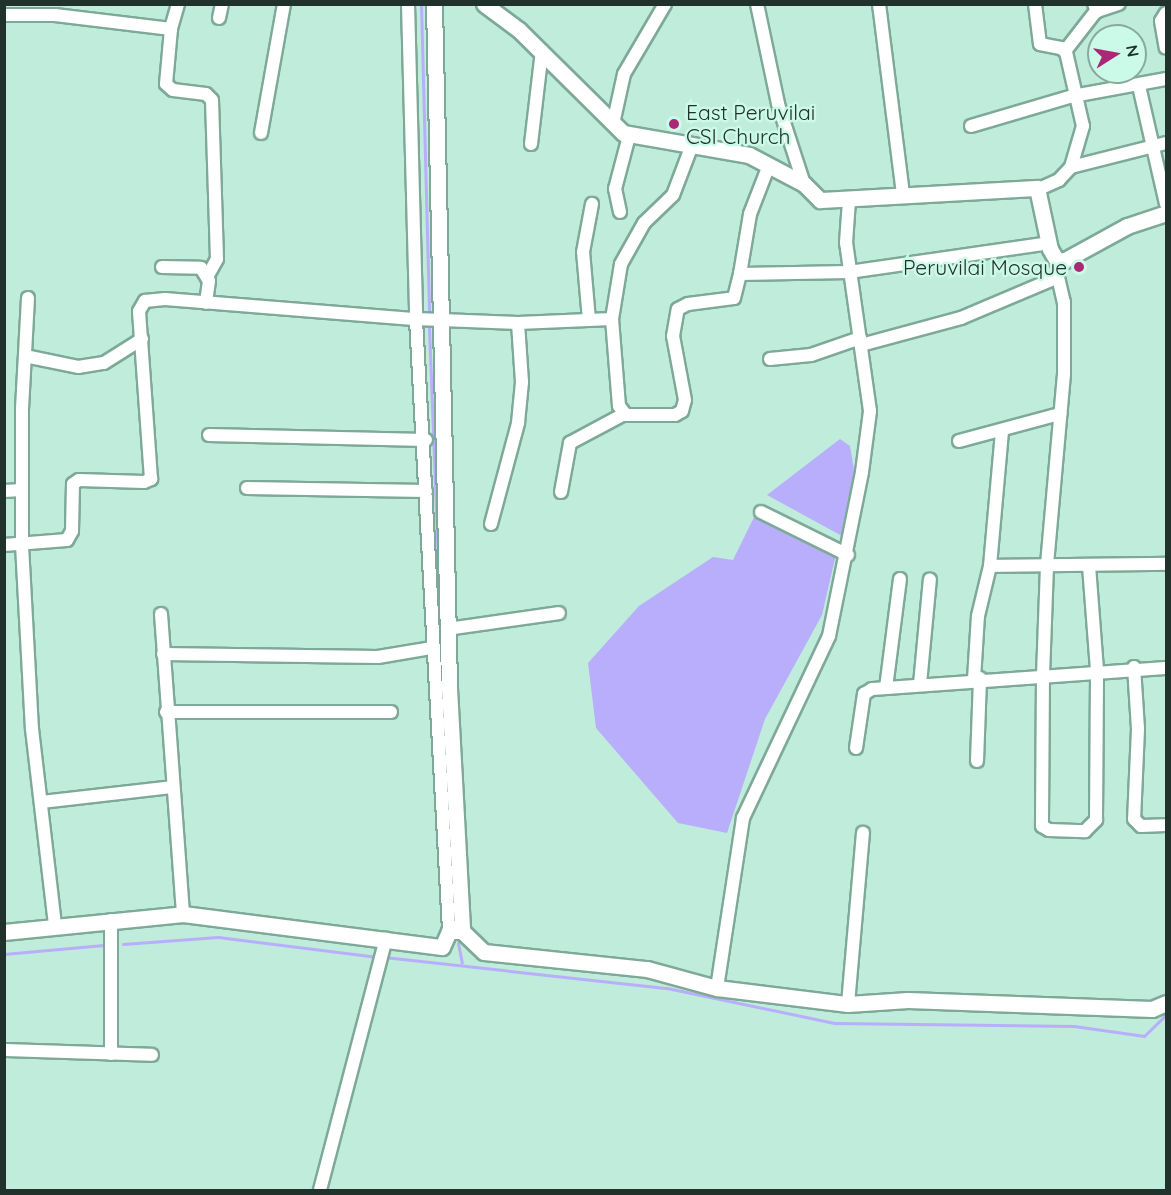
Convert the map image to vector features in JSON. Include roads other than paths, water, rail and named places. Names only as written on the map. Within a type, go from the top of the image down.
[{"type":"street","points":[[178,4],[171,29],[166,77],[168,88],[206,94],[212,100],[217,259],[207,278],[206,303]]},
{"type":"street","points":[[219,18],[222,4]]},
{"type":"street","points":[[261,133],[284,4]]},
{"type":"street","points":[[408,4],[416,319],[426,441],[432,648],[456,931],[484,952],[647,969],[717,988],[848,1004],[908,1000],[1152,1010],[1167,1003]]},
{"type":"street","points":[[4,932],[55,925],[183,914],[442,946],[456,931],[439,320],[434,4]]},
{"type":"street","points":[[484,4],[542,51],[613,124],[629,136],[724,147],[769,165],[804,184],[820,200],[849,201],[903,194],[1039,189],[1059,180],[1071,167],[1083,126],[1073,96],[1065,51],[1095,8],[1119,4]]},
{"type":"street","points":[[613,124],[624,74],[665,4]]},
{"type":"street","points":[[757,4],[777,105],[804,184]]},
{"type":"street","points":[[879,4],[903,194]]},
{"type":"street","points":[[1035,4],[1040,44],[1065,51]]},
{"type":"street","points":[[4,15],[47,10],[171,29]]},
{"type":"street","points":[[1167,13],[1161,21],[1167,48]]},
{"type":"street","points":[[531,144],[542,51]]},
{"type":"street","points":[[971,126],[1073,96],[1139,86],[1167,79]]},
{"type":"street","points":[[1139,86],[1161,145],[1167,204]]},
{"type":"street","points":[[620,212],[615,189],[629,136]]},
{"type":"street","points":[[624,414],[619,406],[612,320],[621,264],[644,223],[673,195],[692,145]]},
{"type":"street","points":[[1071,167],[1161,145]]},
{"type":"street","points":[[561,492],[570,443],[624,414],[675,415],[682,411],[685,400],[674,336],[678,309],[688,304],[734,298],[750,214],[769,165]]},
{"type":"street","points":[[1039,189],[1050,243],[1057,261],[1064,302],[1060,414],[1047,566],[1043,676],[1042,826],[1049,830],[1085,831],[1096,820],[1097,670],[1089,565]]},
{"type":"street","points":[[717,988],[743,818],[830,636],[848,555],[870,411],[846,243],[849,201]]},
{"type":"street","points":[[589,321],[583,252],[592,204]]},
{"type":"street","points":[[1057,261],[1065,260],[1127,226],[1167,213]]},
{"type":"street","points":[[740,274],[849,272],[1050,243]]},
{"type":"street","points":[[162,267],[201,268],[207,278]]},
{"type":"street","points":[[770,359],[811,355],[961,318],[1058,277]]},
{"type":"street","points":[[28,298],[22,545],[32,729],[55,925]]},
{"type":"street","points":[[4,545],[55,544],[70,537],[75,481],[144,482],[151,479],[139,311],[145,301],[206,303],[439,320],[518,323],[612,320]]},
{"type":"street","points":[[491,524],[518,423],[522,382],[518,323]]},
{"type":"street","points":[[25,356],[78,367],[104,363],[142,339]]},
{"type":"street","points":[[959,441],[1002,432],[1060,414]]},
{"type":"street","points":[[977,760],[978,616],[990,566],[1002,432]]},
{"type":"street","points":[[210,435],[426,441]]},
{"type":"street","points":[[247,488],[426,491]]},
{"type":"street","points":[[4,491],[22,490]]},
{"type":"street","points":[[761,513],[848,555]]},
{"type":"street","points":[[990,566],[1167,564]]},
{"type":"street","points":[[886,688],[900,579]]},
{"type":"street","points":[[920,684],[930,579]]},
{"type":"street","points":[[447,629],[559,613]]},
{"type":"street","points":[[161,614],[166,712],[183,914]]},
{"type":"street","points":[[163,654],[378,657],[432,648]]},
{"type":"street","points":[[1134,667],[1138,729],[1134,819],[1141,826],[1167,825]]},
{"type":"street","points":[[856,748],[864,694],[872,689],[1134,667],[1167,668]]},
{"type":"street","points":[[166,712],[391,712]]},
{"type":"street","points":[[41,802],[172,787]]},
{"type":"street","points":[[848,1004],[863,833]]},
{"type":"street","points":[[111,920],[111,1054]]},
{"type":"street","points":[[320,1191],[386,939]]},
{"type":"street","points":[[4,1050],[152,1055]]},
{"type":"waterway","points":[[421,4],[429,312]]},
{"type":"waterway","points":[[429,328],[439,591]]},
{"type":"waterway","points":[[123,944],[218,937],[378,957]]},
{"type":"waterway","points":[[458,943],[462,963]]},
{"type":"waterway","points":[[4,954],[104,945]]},
{"type":"waterway","points":[[384,957],[667,988],[835,1023],[1074,1026],[1144,1036],[1166,1015]]},
{"type":"place","name":"East Peruvilai CSI Church","points":[[674,124]]},
{"type":"place","name":"Peruvilai Mosque","points":[[1079,267]]}]
